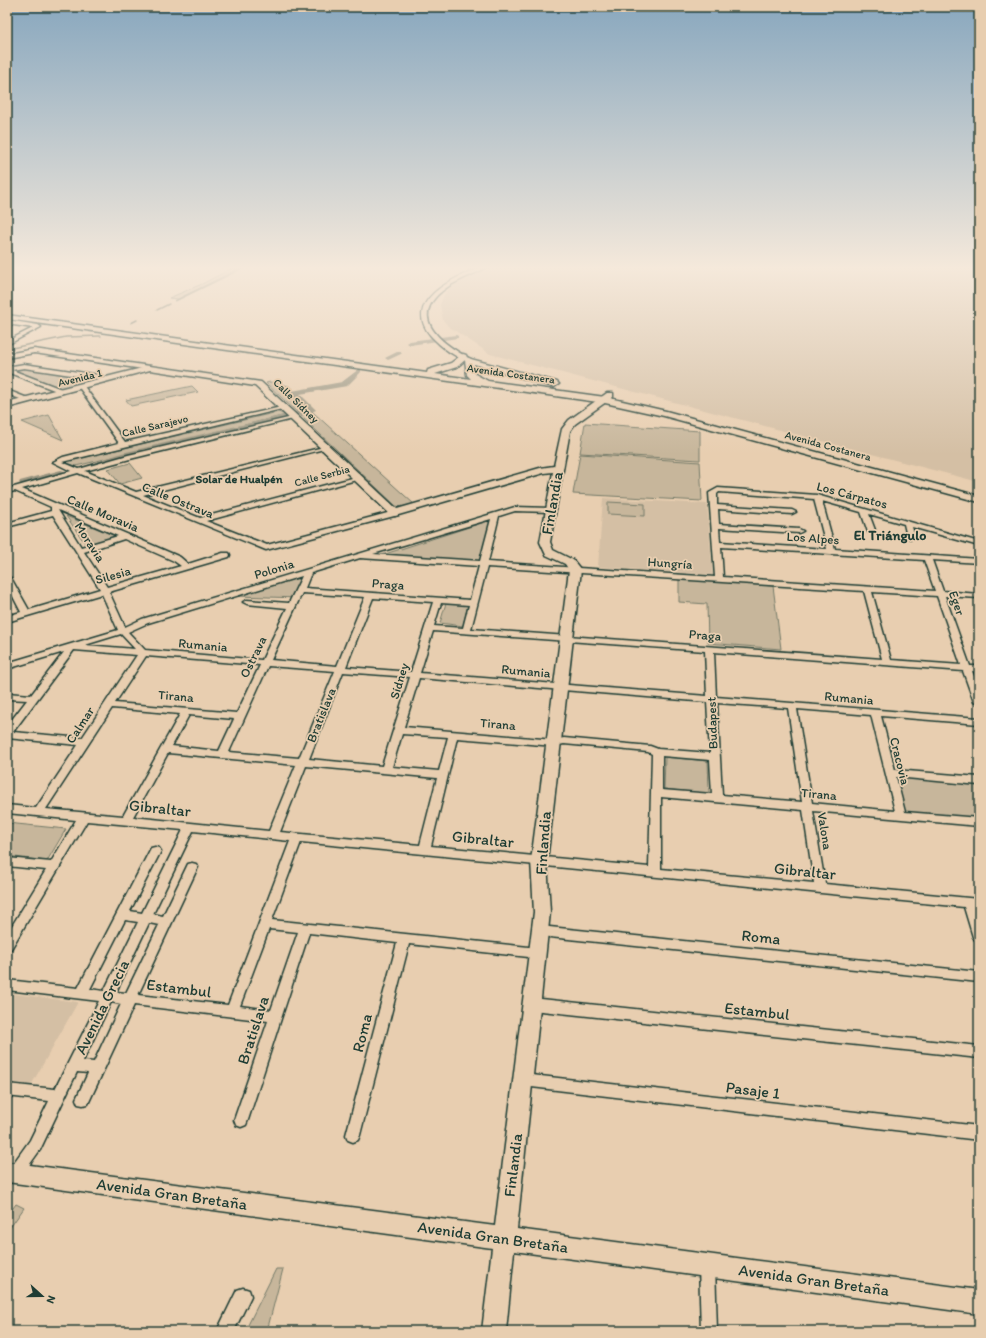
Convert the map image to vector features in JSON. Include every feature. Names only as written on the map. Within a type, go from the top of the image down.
[{"type":"main road","name":"Avenida Costanera","points":[[71,328],[418,370]]},
{"type":"main road","name":"Avenida Costanera","points":[[128,328],[668,408],[979,491]]},
{"type":"main road","points":[[418,370],[448,364],[453,359],[453,352]]},
{"type":"main road","points":[[418,370],[438,370],[454,365],[466,358],[494,368],[566,388]]},
{"type":"main road","points":[[466,358],[471,373],[484,382]]},
{"type":"main road","points":[[471,373],[482,367],[494,368]]},
{"type":"main road","name":"Avenida Costanera","points":[[438,370],[471,373],[566,388],[979,499]]},
{"type":"street","points":[[7,343],[35,328]]},
{"type":"street","points":[[428,328],[438,341],[453,352],[466,358]]},
{"type":"street","name":"Calle Sídney","points":[[7,356],[31,351],[258,384],[326,446],[395,513]]},
{"type":"street","points":[[7,369],[28,367],[99,377],[105,380]]},
{"type":"street","name":"Avenida 1","points":[[7,405],[62,391],[82,388],[150,368]]},
{"type":"street","points":[[7,369],[62,391]]},
{"type":"street","name":"Avenida 1","points":[[7,409],[82,388],[159,369]]},
{"type":"street","points":[[82,388],[123,444]]},
{"type":"street","points":[[7,392],[28,400]]},
{"type":"street","name":"Finlandia","points":[[494,1331],[538,953],[542,900],[539,860],[575,570],[570,563],[549,554],[545,548],[544,542],[566,428],[572,422],[607,398]]},
{"type":"street","name":"Calle Sarajevo","points":[[78,472],[58,464],[56,461],[284,407]]},
{"type":"street","name":"Calle Sarajevo","points":[[7,491],[128,457],[295,417]]},
{"type":"street","points":[[134,495],[326,446]]},
{"type":"street","points":[[395,513],[538,472],[558,469]]},
{"type":"street","name":"Calle Ostrava","points":[[78,472],[268,548],[395,513]]},
{"type":"street","name":"Calle Serbia","points":[[198,521],[358,478]]},
{"type":"street","name":"Calle Moravia","points":[[7,485],[54,509],[125,536],[176,559],[187,567]]},
{"type":"street","name":"Los Cárpatos","points":[[714,507],[713,493],[716,490],[797,494],[817,497],[979,544]]},
{"type":"street","points":[[817,497],[832,552]]},
{"type":"street","points":[[719,580],[714,507],[792,512]]},
{"type":"street","name":"Polonia","points":[[7,666],[123,631],[145,621],[495,515],[521,508],[550,510]]},
{"type":"street","points":[[7,525],[54,509]]},
{"type":"street","name":"Moravia","points":[[54,509],[81,550],[105,591],[123,631],[143,653]]},
{"type":"street","points":[[864,510],[871,530]]},
{"type":"street","points":[[466,631],[484,564],[495,515]]},
{"type":"street","points":[[907,523],[911,537]]},
{"type":"street","points":[[716,526],[799,531]]},
{"type":"street","points":[[81,550],[125,536]]},
{"type":"street","name":"Los Alpes","points":[[717,544],[979,561]]},
{"type":"street","name":"Silesia","points":[[7,619],[226,555]]},
{"type":"street","name":"Hungría","points":[[360,556],[979,596]]},
{"type":"street","name":"Eger","points":[[927,558],[979,702]]},
{"type":"street","name":"Ostrava","points":[[222,755],[301,590],[308,572]]},
{"type":"street","points":[[7,578],[26,613]]},
{"type":"street","points":[[867,588],[887,662]]},
{"type":"street","name":"Praga","points":[[301,590],[474,603]]},
{"type":"street","name":"Bratislava","points":[[273,835],[370,595]]},
{"type":"street","name":"Sídney","points":[[386,770],[438,600]]},
{"type":"street","points":[[246,602],[293,606]]},
{"type":"street","name":"Praga","points":[[429,628],[979,669]]},
{"type":"street","points":[[72,647],[7,734],[85,742]]},
{"type":"street","name":"Rumania","points":[[72,647],[979,721]]},
{"type":"street","name":"Budapest","points":[[709,648],[717,799]]},
{"type":"street","name":"Calmar","points":[[39,812],[143,653]]},
{"type":"street","points":[[7,696],[33,698]]},
{"type":"street","name":"Tirana","points":[[109,705],[240,716]]},
{"type":"street","name":"Valona","points":[[792,706],[820,888]]},
{"type":"street","points":[[126,820],[186,711]]},
{"type":"street","name":"Cracovia","points":[[875,713],[901,815]]},
{"type":"street","name":"Tirana","points":[[398,730],[554,743],[570,742],[650,749],[658,752],[714,757]]},
{"type":"street","points":[[425,850],[454,734]]},
{"type":"street","points":[[165,750],[444,775]]},
{"type":"street","points":[[655,872],[658,752]]},
{"type":"street","points":[[890,773],[979,781]]},
{"type":"street","name":"Tirana","points":[[657,793],[979,822]]},
{"type":"street","name":"Gibraltar","points":[[7,809],[974,903]]},
{"type":"street","points":[[7,945],[84,816]]},
{"type":"street","name":"Avenida Grecia","points":[[10,1176],[32,1149],[190,827]]},
{"type":"street","name":"Bratislava","points":[[232,1011],[298,837]]},
{"type":"street","points":[[82,994],[155,851]]},
{"type":"street","points":[[7,862],[54,867]]},
{"type":"street","points":[[83,1099],[192,867]]},
{"type":"street","points":[[974,903],[979,937]]},
{"type":"street","points":[[122,915],[167,921]]},
{"type":"street","points":[[265,924],[538,953]]},
{"type":"street","name":"Bratislava","points":[[241,1120],[305,928]]},
{"type":"street","name":"Roma","points":[[540,931],[979,977]]},
{"type":"street","name":"Roma","points":[[353,1135],[404,939]]},
{"type":"street","name":"Estambul","points":[[7,985],[276,1016]]},
{"type":"street","name":"Estambul","points":[[532,1004],[979,1052]]},
{"type":"street","points":[[74,1066],[97,1068]]},
{"type":"street","name":"Pasaje 1","points":[[523,1080],[979,1134]]},
{"type":"street","points":[[7,1090],[59,1096]]},
{"type":"street","name":"Avenida Gran Bretaña","points":[[10,1176],[505,1238],[979,1302]]},
{"type":"street","points":[[707,1265],[709,1331]]},
{"type":"street","points":[[225,1331],[243,1296]]},
{"type":"shaded area","points":[[452,328],[979,328],[979,482],[490,354]]},
{"type":"shaded area","points":[[22,367],[94,380],[60,389],[11,370]]},
{"type":"shaded area","points":[[270,382],[289,386],[294,392],[293,394],[414,504],[401,507],[396,506],[266,383]]},
{"type":"shaded area","points":[[192,386],[198,392],[131,406],[126,400]]},
{"type":"shaded area","points":[[278,412],[286,415],[76,466],[64,462]]},
{"type":"shaded area","points":[[49,415],[63,440],[22,422]]},
{"type":"shaded area","points":[[585,423],[700,431],[700,460],[580,453]]},
{"type":"shaded area","points":[[580,454],[700,462],[702,501],[573,494]]},
{"type":"shaded area","points":[[130,463],[142,478],[120,484],[108,469]]},
{"type":"shaded area","points":[[603,498],[707,504],[713,575],[598,567]]},
{"type":"shaded area","points":[[608,502],[645,504],[645,516],[608,514]]},
{"type":"shaded area","points":[[66,516],[118,537],[87,546]]},
{"type":"shaded area","points":[[491,520],[483,557],[481,557],[479,561],[382,555]]},
{"type":"shaded area","points":[[311,573],[300,598],[236,596]]},
{"type":"shaded area","points":[[679,579],[773,586],[781,649],[708,643],[707,604],[679,602]]},
{"type":"shaded area","points":[[446,603],[468,605],[463,626],[440,623]]},
{"type":"shaded area","points":[[665,757],[708,761],[709,794],[664,789]]},
{"type":"shaded area","points":[[896,776],[979,784],[979,819],[905,812]]},
{"type":"shaded area","points":[[7,823],[66,829],[47,861],[7,856]]},
{"type":"shaded area","points":[[7,993],[78,1002],[29,1089],[7,1087]]},
{"type":"shaded area","points":[[16,1204],[24,1208],[7,1232],[7,1216]]},
{"type":"shaded area","points":[[276,1269],[283,1269],[267,1331],[245,1331]]},
{"type":"waterway","points":[[7,349],[66,337],[101,336]]},
{"type":"waterway","points":[[410,343],[456,337]]},
{"type":"waterway","points":[[388,358],[399,353]]},
{"type":"waterway","points":[[298,414],[312,410],[295,393],[344,384],[359,371]]},
{"type":"waterway","points":[[85,467],[125,455],[284,417]]},
{"type":"waterway","points":[[23,483],[61,473]]},
{"type":"district","name":"Solar de Hualpén","points":[[239,479]]},
{"type":"district","name":"El Triángulo","points":[[890,535]]}]
